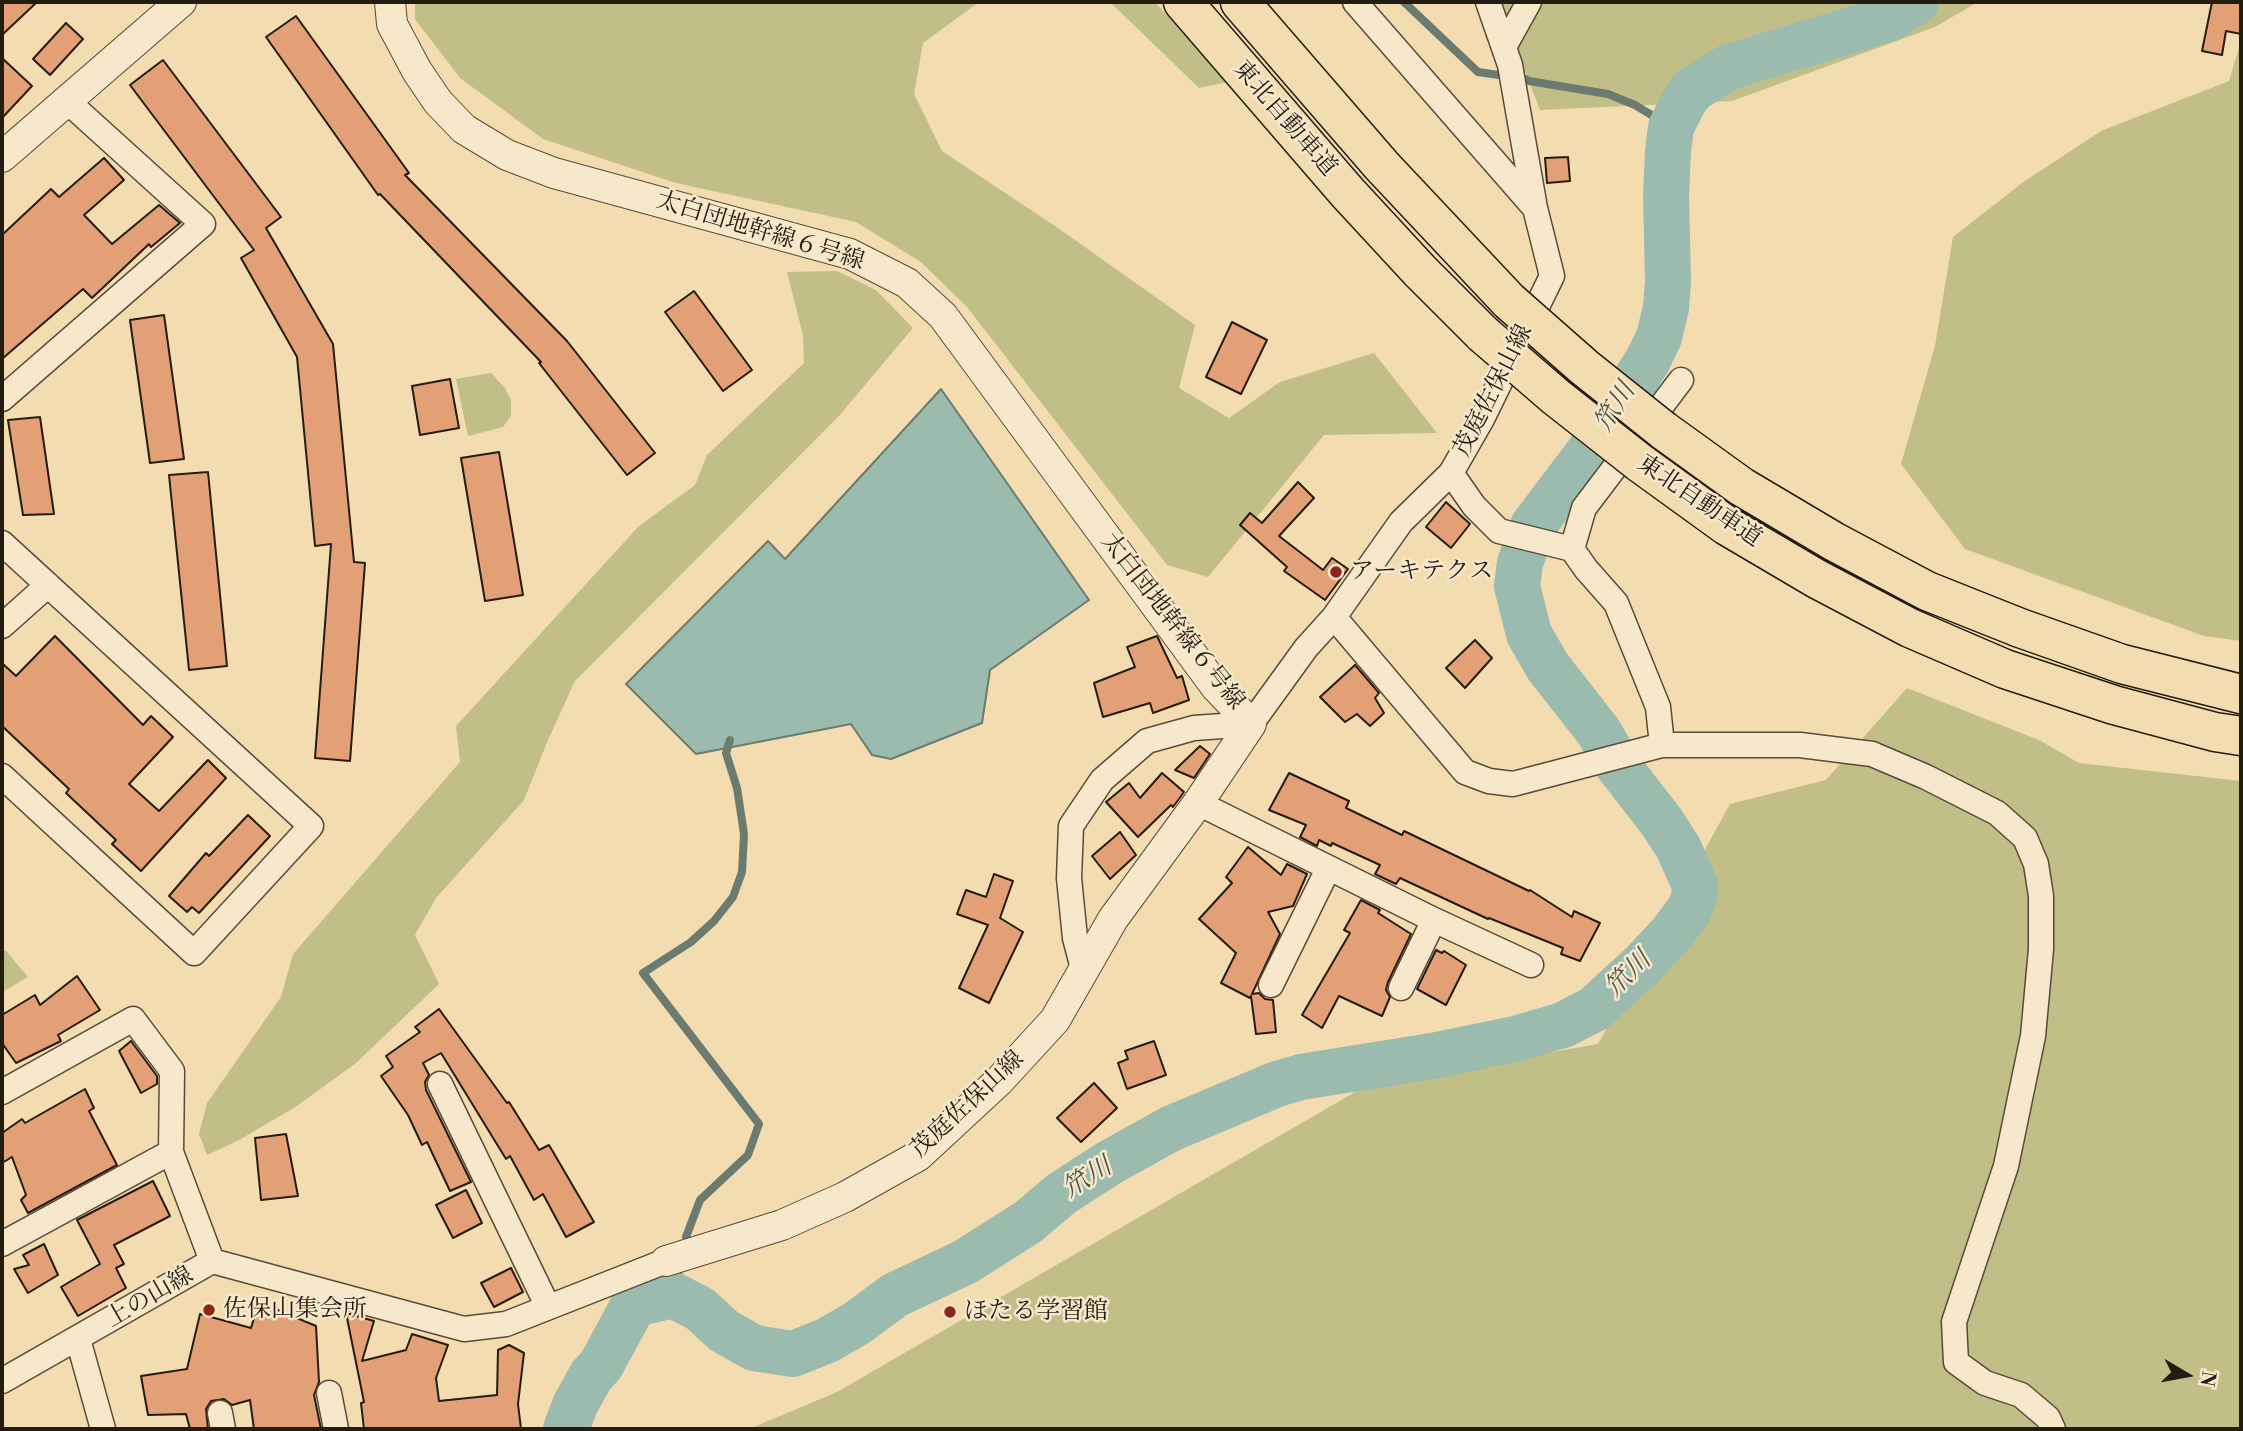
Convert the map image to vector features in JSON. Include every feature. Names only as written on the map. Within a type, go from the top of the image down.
[{"type":"highway","name":"東北自動車道","points":[[1183,2],[1347,192],[1483,334],[1556,397],[1640,463],[1727,526],[1817,579],[1910,628],[2005,669],[2102,701],[2215,732],[2241,736]]},
{"type":"highway","name":"東北自動車道","points":[[1240,2],[1382,166],[1509,301],[1584,367],[1662,430],[1742,487],[1833,541],[1927,591],[2122,664],[2241,694]]},
{"type":"street","points":[[2,157],[181,2]]},
{"type":"street","name":"太白団地幹線６号線","points":[[390,2],[392,24],[417,71],[438,102],[464,129],[507,155],[554,173],[850,254],[907,283],[943,316],[1216,687],[1251,724]]},
{"type":"street","points":[[1355,2],[1535,208]]},
{"type":"street","name":"茂庭佐保山線","points":[[666,1261],[782,1225],[845,1197],[918,1156],[999,1082],[1055,1020],[1113,919],[1306,649],[1334,617],[1401,522],[1451,473],[1482,419],[1552,276],[1535,208],[1507,56],[1488,2]]},
{"type":"street","points":[[1507,56],[1529,2]]},
{"type":"street","points":[[2,399],[203,224],[67,101]]},
{"type":"street","points":[[1572,549],[1584,508],[1681,380]]},
{"type":"street","points":[[1451,473],[1474,506],[1499,531],[1572,549],[1616,603],[1658,707],[1650,748]]},
{"type":"street","points":[[2,543],[311,826],[194,953],[2,776]]},
{"type":"street","points":[[2,626],[48,586]]},
{"type":"street","points":[[1334,617],[1465,772],[1489,781],[1513,784],[1650,748],[1800,745],[1872,754],[1997,813],[2025,838],[2036,864],[2041,896],[2041,949],[2032,1036],[2006,1166],[1954,1322],[1956,1362],[1984,1383],[2021,1395],[2048,1418],[2053,1429]]},
{"type":"street","points":[[1084,972],[1075,938],[1069,878],[1071,826],[1102,780],[1147,741],[1194,728],[1251,724]]},
{"type":"street","points":[[1198,803],[1328,869],[1531,965]]},
{"type":"street","points":[[1272,985],[1328,869]]},
{"type":"street","points":[[1401,988],[1434,920]]},
{"type":"street","points":[[2,1092],[133,1019],[172,1071],[171,1152],[212,1261]]},
{"type":"street","points":[[440,1084],[548,1307]]},
{"type":"street","points":[[2,1244],[171,1152]]},
{"type":"street","name":"上の山線","points":[[2,1381],[212,1261],[464,1329],[506,1324],[666,1261]]},
{"type":"street","points":[[78,1339],[103,1429]]},
{"type":"street","points":[[329,1393],[336,1429]]},
{"type":"shaded area","points":[[415,2],[979,2],[923,43],[914,94],[942,151],[1058,228],[1195,325],[1179,388],[1229,418],[1280,382],[1374,353],[1437,433],[1324,435],[1208,577],[1167,565],[967,307],[921,262],[856,222],[676,183],[543,139],[460,78],[415,19]]},
{"type":"shaded area","points":[[1110,2],[1155,2],[1227,82],[1199,88]]},
{"type":"shaded area","points":[[1498,2],[1978,2],[1935,27],[1732,101],[1540,110]]},
{"type":"shaded area","points":[[2241,41],[2241,641],[2204,636],[1965,549],[1901,464],[1935,346],[1953,237],[2022,183],[2101,131],[2229,81]]},
{"type":"shaded area","points":[[837,271],[876,290],[913,328],[838,417],[575,681],[524,800],[436,898],[415,935],[439,984],[356,1063],[297,1106],[239,1140],[207,1155],[199,1134],[207,1103],[281,997],[293,954],[460,762],[456,726],[639,526],[695,485],[707,455],[804,363],[803,335],[787,272]]},
{"type":"shaded area","points":[[491,373],[505,388],[511,400],[511,416],[503,427],[468,436],[456,379]]},
{"type":"shaded area","points":[[941,389],[1089,600],[990,670],[982,723],[891,759],[872,755],[851,724],[696,754],[626,684],[768,541],[785,559]]},
{"type":"shaded area","points":[[1907,688],[2039,740],[2079,763],[2241,781],[2241,1429],[749,1429],[837,1392],[1369,1084],[1598,1044],[1730,804],[1826,780]]},
{"type":"shaded area","points":[[2,951],[6,951],[28,977],[2,992]]},
{"type":"building","points":[[2,2],[37,2],[2,35]]},
{"type":"building","points":[[2212,2],[2241,2],[2241,34],[2226,31],[2222,55],[2202,51]]},
{"type":"building","points":[[296,16],[409,173],[405,175],[567,341],[655,453],[627,475],[539,363],[541,362],[380,194],[378,195],[266,37]]},
{"type":"building","points":[[66,23],[83,39],[50,75],[33,59]]},
{"type":"building","points":[[2,58],[32,86],[2,118]]},
{"type":"building","points":[[163,60],[281,217],[266,228],[333,344],[354,562],[365,563],[350,761],[315,758],[331,544],[315,546],[297,357],[241,258],[254,250],[130,85]]},
{"type":"building","points":[[1568,157],[1570,181],[1547,183],[1545,158]]},
{"type":"building","points":[[104,158],[124,180],[84,215],[112,244],[159,205],[180,223],[151,247],[149,244],[92,298],[83,289],[2,359],[2,235],[51,189],[59,197]]},
{"type":"building","points":[[694,291],[752,370],[723,391],[665,312]]},
{"type":"building","points":[[164,315],[184,459],[150,463],[130,320]]},
{"type":"building","points":[[1232,322],[1267,340],[1241,394],[1206,377]]},
{"type":"building","points":[[450,379],[459,428],[420,435],[412,386]]},
{"type":"building","points":[[40,417],[54,514],[23,515],[8,420]]},
{"type":"building","points":[[499,452],[523,595],[485,601],[461,458]]},
{"type":"building","points":[[208,472],[227,666],[189,670],[169,475]]},
{"type":"building","points":[[1298,482],[1314,498],[1279,536],[1323,570],[1332,558],[1348,569],[1325,600],[1284,571],[1287,567],[1240,525],[1250,513],[1262,523]]},
{"type":"building","points":[[1446,502],[1470,524],[1451,548],[1426,527]]},
{"type":"building","points":[[55,636],[143,725],[151,716],[173,737],[129,784],[159,811],[208,760],[226,778],[141,871],[112,844],[116,840],[66,793],[69,789],[2,726],[2,663],[16,676]]},
{"type":"building","points":[[1157,636],[1177,678],[1182,676],[1189,700],[1153,713],[1150,703],[1103,717],[1094,683],[1135,667],[1127,647]]},
{"type":"building","points":[[1475,640],[1492,658],[1465,688],[1446,668]]},
{"type":"building","points":[[1355,665],[1379,693],[1375,698],[1384,713],[1370,726],[1357,714],[1345,722],[1320,697]]},
{"type":"building","points":[[1200,746],[1210,754],[1194,778],[1175,770]]},
{"type":"building","points":[[1162,773],[1184,792],[1173,807],[1171,805],[1138,837],[1106,802],[1129,783],[1140,798]]},
{"type":"building","points":[[1289,773],[1349,801],[1346,808],[1402,835],[1404,831],[1530,890],[1572,917],[1574,911],[1600,923],[1580,961],[1561,954],[1563,948],[1488,919],[1400,878],[1396,884],[1375,874],[1380,865],[1332,843],[1331,846],[1319,840],[1317,846],[1300,837],[1306,825],[1269,810]]},
{"type":"building","points":[[248,815],[270,836],[199,913],[192,907],[187,912],[169,896],[206,853],[209,856]]},
{"type":"building","points":[[1120,832],[1136,855],[1110,879],[1092,856]]},
{"type":"building","points":[[1248,847],[1281,875],[1287,864],[1307,874],[1293,906],[1268,912],[1280,934],[1252,994],[1259,993],[1265,999],[1273,1000],[1276,1032],[1256,1034],[1251,996],[1250,998],[1221,983],[1236,953],[1199,919],[1232,883],[1226,877]]},
{"type":"building","points":[[994,874],[1013,881],[1000,918],[1023,932],[989,1003],[959,988],[988,925],[957,914],[966,890],[986,897]]},
{"type":"building","points":[[1361,900],[1380,910],[1378,913],[1411,934],[1388,982],[1386,990],[1390,997],[1382,1016],[1339,996],[1322,1028],[1302,1015],[1350,933],[1344,930]]},
{"type":"building","points":[[1436,950],[1442,953],[1444,951],[1466,965],[1446,1005],[1417,989]]},
{"type":"building","points":[[77,976],[100,1010],[58,1035],[61,1041],[16,1063],[2,1043],[2,1015],[35,995],[40,1005]]},
{"type":"building","points":[[439,1009],[507,1103],[509,1102],[539,1150],[549,1145],[594,1222],[566,1237],[543,1194],[534,1200],[510,1156],[506,1159],[441,1053],[423,1063],[429,1075],[425,1082],[426,1090],[471,1182],[450,1191],[427,1142],[422,1145],[408,1115],[381,1076],[393,1067],[386,1056],[420,1032],[415,1027]]},
{"type":"building","points":[[131,1041],[157,1076],[157,1084],[141,1093],[119,1051]]},
{"type":"building","points":[[1154,1041],[1166,1075],[1127,1089],[1118,1063],[1128,1059],[1125,1051]]},
{"type":"building","points":[[1094,1083],[1117,1108],[1081,1142],[1057,1118]]},
{"type":"building","points":[[85,1089],[94,1108],[89,1111],[117,1165],[28,1213],[21,1200],[26,1195],[12,1157],[2,1163],[2,1133],[22,1119],[25,1123]]},
{"type":"building","points":[[286,1134],[298,1196],[261,1200],[255,1138]]},
{"type":"building","points":[[153,1181],[170,1216],[114,1245],[124,1264],[116,1268],[126,1288],[78,1316],[61,1287],[100,1264],[77,1220]]},
{"type":"building","points":[[466,1190],[482,1223],[453,1238],[436,1205]]},
{"type":"building","points":[[44,1244],[58,1275],[28,1293],[14,1269],[29,1265],[23,1255]]},
{"type":"building","points":[[511,1268],[523,1292],[494,1307],[481,1283]]},
{"type":"building","points":[[259,1302],[316,1326],[319,1382],[314,1395],[321,1429],[254,1429],[250,1400],[232,1405],[224,1399],[211,1401],[206,1409],[208,1429],[190,1429],[186,1414],[148,1415],[141,1376],[187,1369],[200,1314],[251,1328]]},
{"type":"building","points":[[346,1313],[374,1321],[362,1361],[406,1350],[412,1334],[448,1345],[436,1378],[439,1401],[497,1395],[498,1350],[509,1345],[524,1353],[518,1404],[521,1429],[364,1429],[361,1403],[364,1402]]},
{"type":"waterway","points":[[1404,2],[1478,72],[1506,76],[1509,72],[1529,81],[1608,94],[1635,105],[1671,127]]},
{"type":"waterway","name":"笊川","points":[[566,1429],[575,1405],[591,1376],[601,1365],[634,1304],[673,1295],[700,1309],[724,1331],[754,1348],[793,1354],[828,1340],[895,1295],[965,1262],[1028,1222],[1061,1194],[1170,1129],[1277,1084],[1301,1077],[1432,1056],[1515,1039],[1563,1025],[1594,1009],[1643,964],[1689,910],[1694,899],[1695,885],[1678,847],[1661,821],[1619,767],[1599,732],[1548,667],[1529,634],[1517,586],[1520,563],[1533,526],[1589,452],[1648,360],[1659,337],[1666,308],[1668,281],[1668,152],[1671,127],[1684,101],[1693,89],[1729,67],[1888,19],[1916,2]]},
{"type":"waterway","points":[[686,1237],[700,1200],[748,1155],[759,1124],[643,973],[691,942],[714,921],[733,897],[742,872],[744,834],[737,788],[726,753],[730,740]]},
{"type":"waterway","points":[[673,1295],[679,1276]]},
{"type":"place","name":"アーキテクス","points":[[1336,572]]},
{"type":"place","name":"佐保山集会所","points":[[209,1310]]},
{"type":"place","name":"ほたる学習館","points":[[950,1312]]}]
